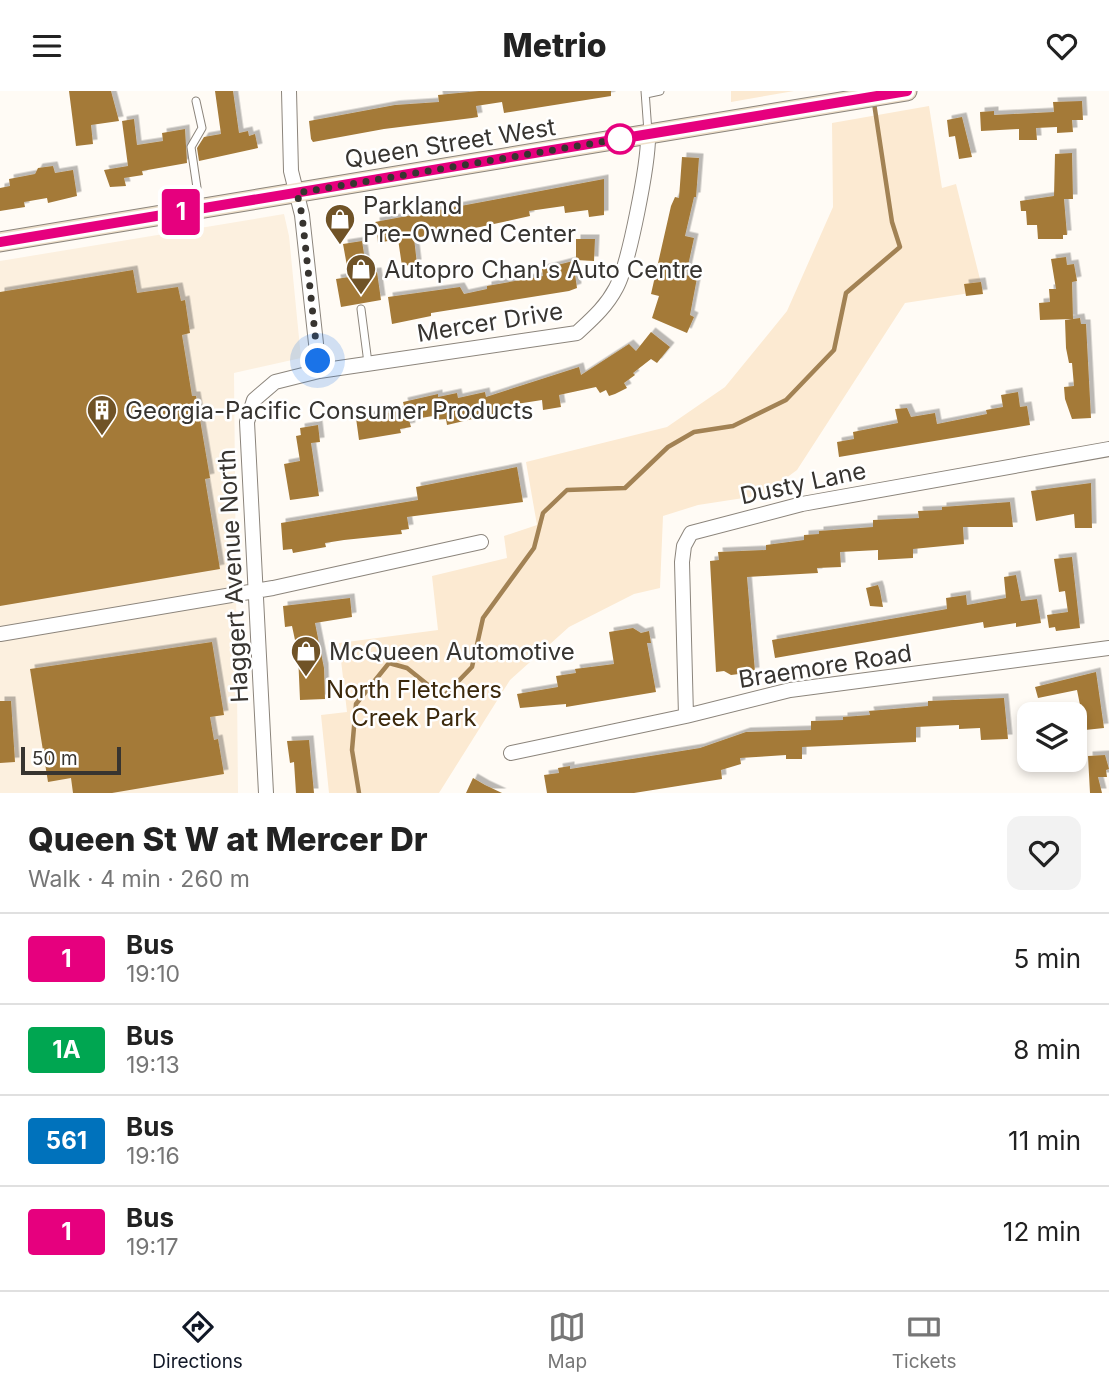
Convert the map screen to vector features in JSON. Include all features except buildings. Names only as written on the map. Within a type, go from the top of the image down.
[{"type":"main road","name":"Queen Street West","points":[[0,242],[898,93]]},
{"type":"street","points":[[289,91],[291,171],[302,215],[319,371]]},
{"type":"street","name":"Mercer Drive","points":[[319,371],[577,333],[606,306],[618,285],[649,156],[648,134]]},
{"type":"street","name":"Haggert Avenue North","points":[[266,793],[247,422],[254,400],[275,383],[319,371]]},
{"type":"street","name":"Dusty Lane","points":[[686,716],[682,562],[684,546],[691,533],[802,504],[1109,449]]},
{"type":"street","points":[[0,634],[257,591],[481,542]]},
{"type":"street","name":"Braemore Road","points":[[511,753],[686,716],[790,690],[1109,648]]},
{"type":"lane","points":[[648,134],[645,92],[660,91]]},
{"type":"lane","points":[[196,101],[202,128],[191,147],[200,209]]},
{"type":"lane","points":[[361,309],[368,364]]},
{"type":"shaded area","points":[[284,214],[289,236],[301,358],[234,373],[238,793],[0,793],[0,261]]},
{"type":"green space","points":[[731,91],[794,91],[731,102]]},
{"type":"green space","name":"North Fletchers Creek Park","points":[[929,106],[942,188],[956,184],[983,291],[905,303],[797,470],[763,495],[698,505],[663,516],[660,588],[634,594],[569,627],[510,680],[439,793],[329,793],[321,715],[347,712],[339,643],[438,630],[432,576],[507,558],[504,536],[537,525],[526,462],[667,427],[725,387],[787,311],[833,207],[832,123]]},
{"type":"waterway","points":[[359,793],[352,750],[356,704],[389,663],[407,668],[443,697],[472,667],[483,618],[534,548],[543,513],[567,490],[625,488],[668,447],[694,432],[733,426],[786,400],[834,350],[846,293],[900,247],[892,222],[874,103]]},
{"type":"bus line","name":"1","points":[[0,242],[907,91]]},
{"type":"place","name":"Parkland Pre-Owned Center","points":[[340,246]]},
{"type":"place","name":"Autopro Chan's Auto Centre","points":[[361,296]]},
{"type":"place","name":"Georgia-Pacific Consumer Products","points":[[102,437]]},
{"type":"place","name":"McQueen Automotive","points":[[306,678]]},
{"type":"route","points":[[318,361],[302,215],[297,193],[625,138],[620,139]]}]
